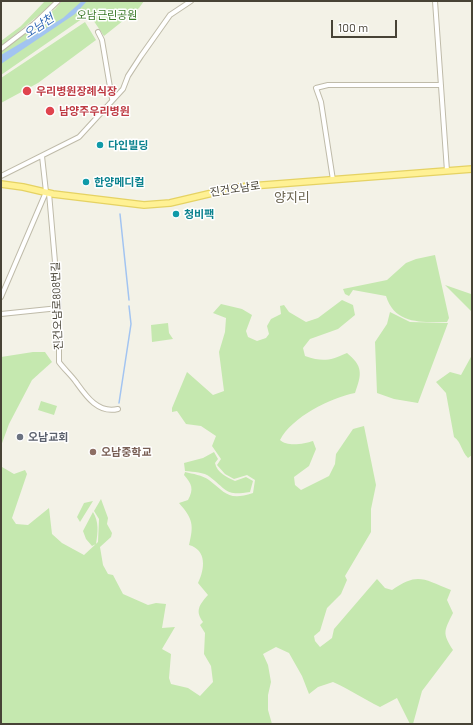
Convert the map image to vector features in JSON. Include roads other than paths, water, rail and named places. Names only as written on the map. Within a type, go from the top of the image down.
[{"type":"main road","name":"진건오남로","points":[[1,184],[23,187],[47,193],[129,204],[152,205],[170,203],[238,187],[472,169]]},
{"type":"street","points":[[1,48],[35,23],[58,1]]},
{"type":"street","points":[[1,176],[79,137],[112,99],[123,89],[128,76],[170,15],[191,1]]},
{"type":"street","points":[[435,1],[447,171]]},
{"type":"street","points":[[98,32],[102,40],[112,99]]},
{"type":"street","points":[[333,180],[321,102],[316,88],[328,85],[441,85]]},
{"type":"street","name":"진건오남로808번길","points":[[42,156],[59,308],[58,362],[75,381],[85,396],[103,409],[110,411],[118,409]]},
{"type":"street","points":[[1,297],[47,193]]},
{"type":"street","points":[[1,314],[59,308]]},
{"type":"water","points":[[82,1],[87,1],[75,14],[1,64],[1,55],[63,18]]},
{"type":"waterway","points":[[120,214],[129,300]]},
{"type":"waterway","points":[[119,403],[131,324],[129,306]]},
{"type":"place","name":"우리병원장례식장","points":[[27,91]]},
{"type":"place","name":"남양주우리병원","points":[[50,111]]},
{"type":"place","name":"다인빌딩","points":[[100,145]]},
{"type":"place","name":"한양메디컬","points":[[86,182]]},
{"type":"place","name":"청비팩","points":[[176,214]]},
{"type":"place","name":"오남교회","points":[[20,437]]},
{"type":"place","name":"오남중학교","points":[[93,452]]},
{"type":"district","name":"양지리","points":[[292,198]]},
{"type":"park label","name":"오남근린공원","points":[[107,15]]},
{"type":"water label","name":"오남천","points":[[39,26]]}]
